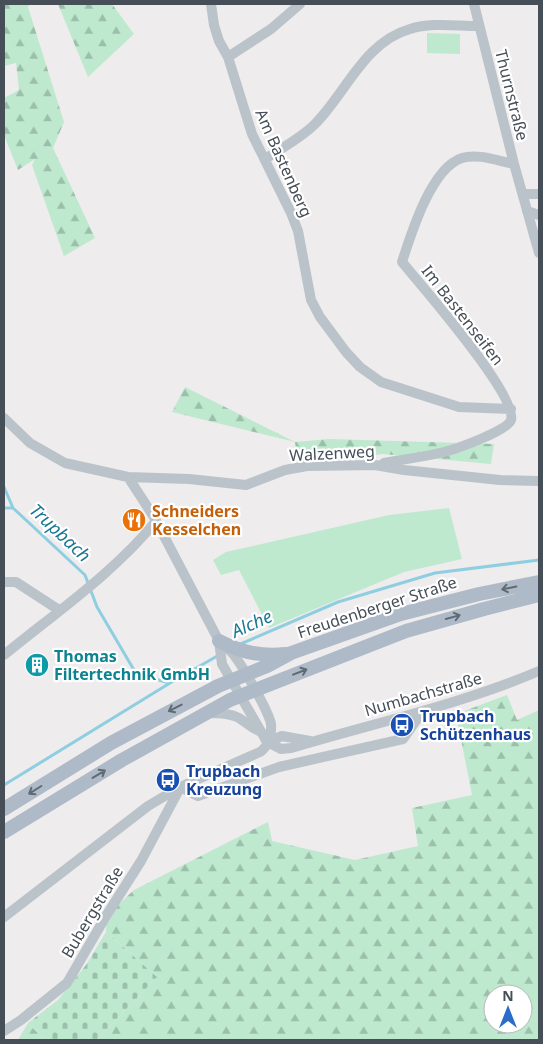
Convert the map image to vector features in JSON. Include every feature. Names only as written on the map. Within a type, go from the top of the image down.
[{"type":"main road","name":"Freudenberger Straße","points":[[4,809],[111,743],[230,680],[267,666],[291,653],[352,630],[432,605],[539,582]]},
{"type":"main road","name":"Freudenberger Straße","points":[[4,832],[122,760],[230,700],[406,631],[539,596]]},
{"type":"main road","points":[[219,642],[237,653],[265,655],[291,653]]},
{"type":"street","name":"Am Bastenberg","points":[[211,4],[214,26],[219,41],[228,57],[252,134],[298,231],[311,300],[320,317],[346,352],[360,367],[381,382],[459,407],[511,409]]},
{"type":"street","points":[[228,57],[271,29],[300,4]]},
{"type":"street","name":"Thurnstraße","points":[[474,4],[514,164],[539,253]]},
{"type":"street","points":[[265,159],[290,144],[314,126],[370,54],[392,36],[411,28],[478,26]]},
{"type":"street","name":"Im Bastenseifen","points":[[511,409],[498,385],[476,353],[402,262],[425,202],[440,175],[451,164],[461,158],[471,156],[514,164]]},
{"type":"street","points":[[522,194],[539,194]]},
{"type":"street","points":[[528,211],[539,215]]},
{"type":"street","points":[[375,465],[445,452],[479,439],[506,426],[511,420],[511,409]]},
{"type":"street","name":"Walzenweg","points":[[4,418],[30,443],[65,463],[128,477],[189,479],[246,485],[292,468],[375,465],[404,470],[500,480],[539,481]]},
{"type":"street","points":[[128,477],[156,521],[219,642],[222,664],[230,680],[242,696],[267,742]]},
{"type":"street","points":[[4,655],[96,580],[139,542],[156,521]]},
{"type":"street","points":[[4,582],[16,582],[59,610]]},
{"type":"street","points":[[4,917],[148,806],[180,788],[231,764],[254,756],[264,749],[270,734],[271,724],[256,691],[245,674],[237,653]]},
{"type":"street","name":"Numbachstraße","points":[[267,742],[281,749],[314,741],[422,712],[508,684],[539,671]]},
{"type":"street","points":[[180,788],[198,796],[280,767],[403,739],[422,712]]},
{"type":"street","points":[[207,713],[233,716],[249,727],[259,730]]},
{"type":"street","name":"Bubergstraße","points":[[4,1031],[67,983],[141,861],[180,788]]},
{"type":"green space","points":[[4,4],[30,4],[28,7],[64,122],[53,148],[95,238],[64,256],[32,165],[35,159],[18,170],[4,135],[4,98],[19,90],[16,63],[4,66]]},
{"type":"green space","points":[[58,4],[112,4],[134,34],[88,77]]},
{"type":"green space","points":[[427,33],[460,34],[460,54],[427,53]]},
{"type":"green space","points":[[185,387],[295,442],[172,412]]},
{"type":"green space","points":[[329,439],[494,444],[491,464],[383,454],[298,464],[295,442]]},
{"type":"green space","points":[[449,508],[462,559],[404,572],[269,628],[239,570],[221,575],[213,560],[226,552],[389,515]]},
{"type":"green space","points":[[507,695],[517,720],[539,710],[539,1040],[97,1040],[157,977],[106,932],[106,916],[134,890],[268,822],[272,841],[355,860],[418,846],[412,808],[472,795],[456,714]]},
{"type":"green space","points":[[106,932],[157,977],[97,1040],[45,1040],[28,1023],[58,1000],[86,965]]},
{"type":"green space","points":[[28,1023],[45,1040],[18,1040]]},
{"type":"waterway","name":"Trupbach","points":[[4,487],[13,508],[85,575],[97,607],[134,670],[147,677],[170,683]]},
{"type":"waterway","points":[[4,508],[13,508]]},
{"type":"waterway","name":"Alche","points":[[238,645],[338,602],[435,573],[539,560]]},
{"type":"waterway","name":"Alche","points":[[4,785],[219,655]]},
{"type":"place","name":"Schneiders Kesselchen","points":[[134,520]]},
{"type":"place","name":"Thomas Filtertechnik GmbH","points":[[37,665]]},
{"type":"place","name":"Trupbach Schützenhaus","points":[[402,725]]},
{"type":"place","name":"Trupbach Kreuzung","points":[[168,780]]}]
